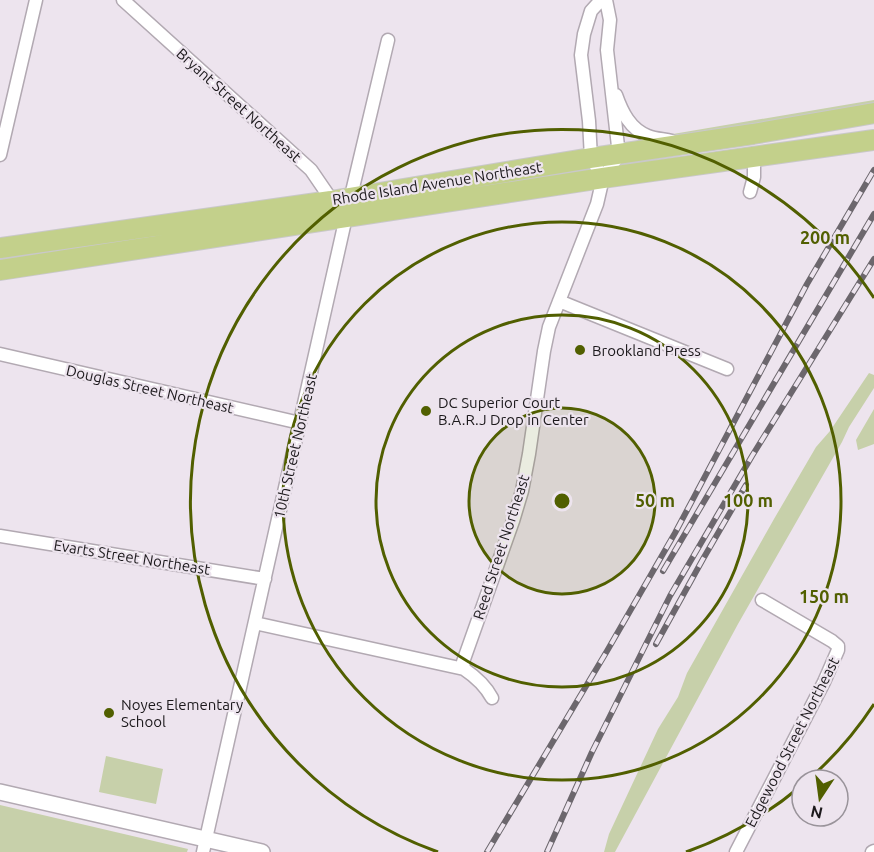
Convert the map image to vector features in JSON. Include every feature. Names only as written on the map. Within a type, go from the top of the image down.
[{"type":"main road","name":"Rhode Island Avenue Northeast","points":[[0,249],[331,201],[874,113]]},
{"type":"main road","name":"Rhode Island Avenue Northeast","points":[[0,270],[603,178],[874,140]]},
{"type":"street","points":[[0,155],[36,0]]},
{"type":"street","name":"Bryant Street Northeast","points":[[123,0],[311,170],[331,201],[346,217]]},
{"type":"street","points":[[601,0],[591,12],[584,34],[581,55],[591,158],[603,178]]},
{"type":"street","points":[[606,0],[610,20],[607,50],[619,154]]},
{"type":"street","name":"10th Street Northeast","points":[[204,845],[388,40]]},
{"type":"street","points":[[610,78],[620,108],[629,123],[639,131],[648,136],[694,143]]},
{"type":"street","name":"Reed Street Northeast","points":[[464,669],[463,662],[522,491],[549,327],[597,204],[603,178],[619,154]]},
{"type":"street","points":[[750,192],[754,177],[754,157]]},
{"type":"street","points":[[559,301],[727,369]]},
{"type":"street","name":"Douglas Street Northeast","points":[[0,354],[300,423]]},
{"type":"street","name":"Evarts Street Northeast","points":[[0,536],[265,579]]},
{"type":"street","name":"Edgewood Street Northeast","points":[[736,852],[824,682],[838,650],[838,646],[832,641],[762,600]]},
{"type":"street","points":[[255,623],[464,669],[485,686],[492,698]]},
{"type":"street","points":[[0,792],[204,845],[262,852]]},
{"type":"green space","points":[[874,100],[874,103],[674,137],[673,134]]},
{"type":"green space","points":[[869,373],[874,375],[874,388],[849,427],[738,624],[615,852],[604,852],[609,834],[658,729],[678,697],[687,673],[816,447],[830,431]]},
{"type":"green space","points":[[874,409],[874,444],[858,450],[856,440]]},
{"type":"green space","points":[[106,756],[163,769],[156,804],[99,792]]},
{"type":"green space","points":[[0,805],[188,849],[187,852],[0,852]]},
{"type":"railway","points":[[487,852],[675,533],[807,284],[874,170]]},
{"type":"railway","points":[[663,571],[874,214]]},
{"type":"railway","points":[[547,852],[592,752],[670,596],[752,456],[874,259]]},
{"type":"railway","points":[[656,644],[746,485]]},
{"type":"place","name":"Brookland Press","points":[[580,350]]},
{"type":"place","name":"DC Superior Court B.A.R.J Drop in Center","points":[[426,411]]},
{"type":"place","name":"Noyes Elementary School","points":[[109,713]]}]
